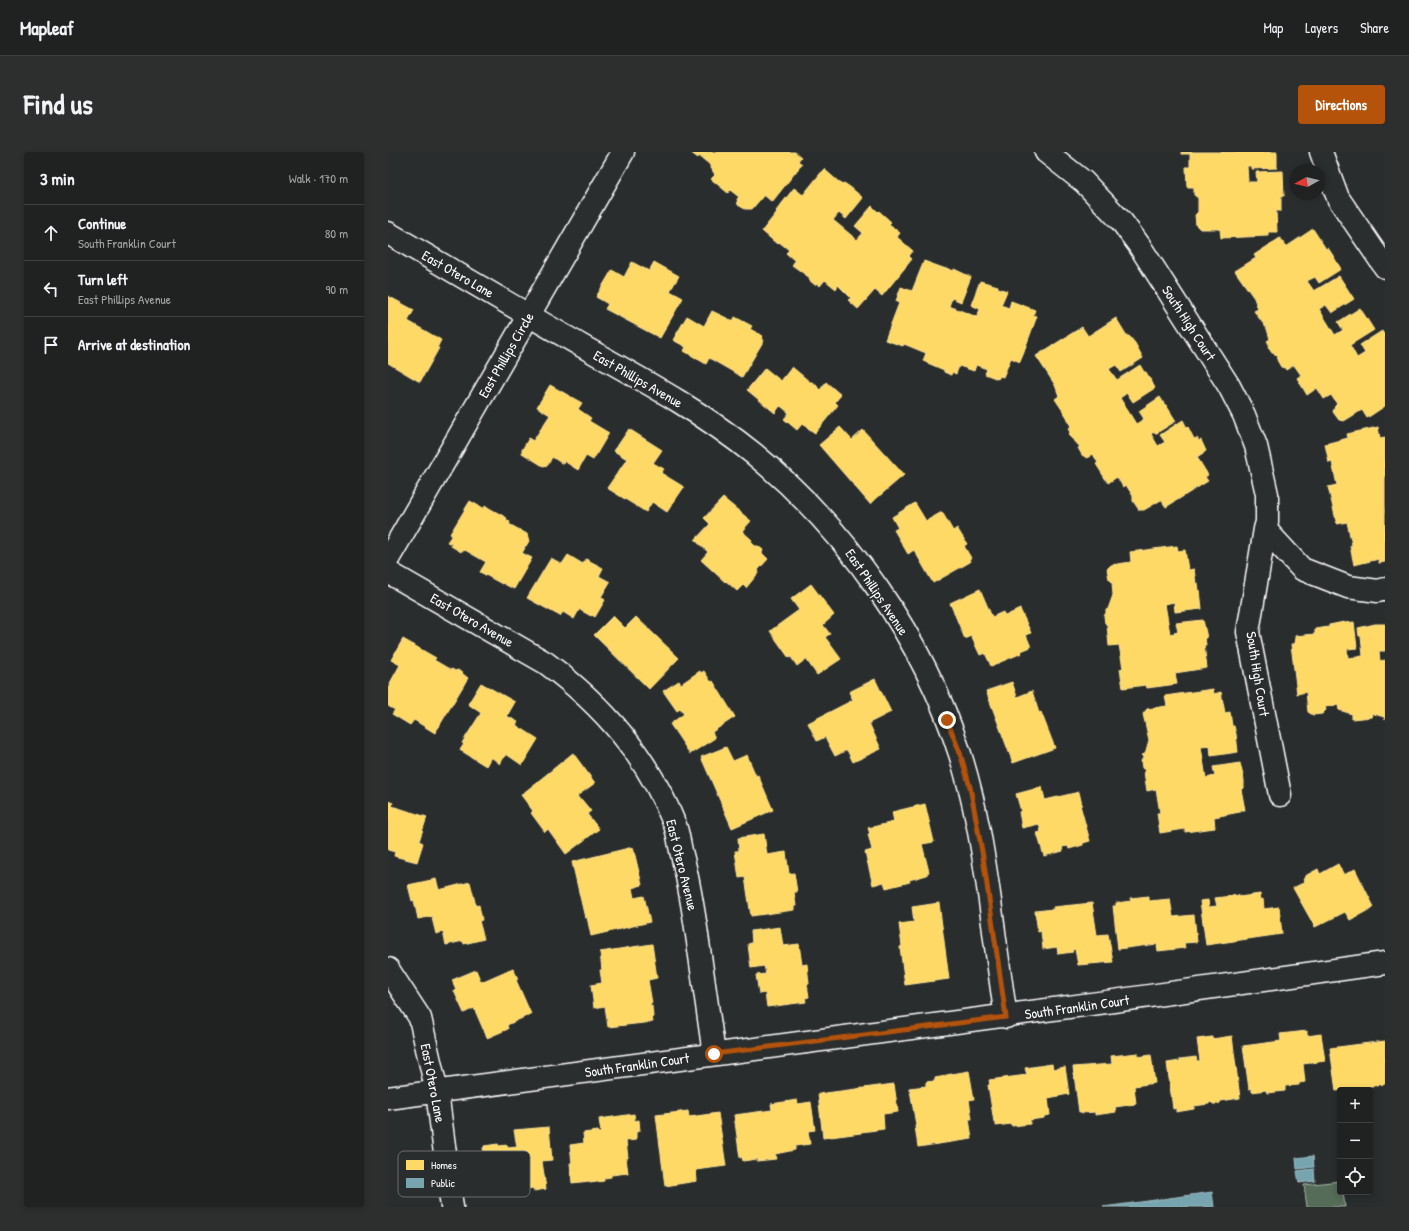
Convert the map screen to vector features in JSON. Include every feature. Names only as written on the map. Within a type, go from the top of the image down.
[{"type":"street","name":"East Phillips Circle","points":[[388,559],[623,152]]},
{"type":"street","name":"South High Court","points":[[1046,152],[1084,182],[1122,222],[1139,245],[1229,386],[1244,415],[1256,446],[1267,494],[1267,522],[1248,632],[1280,794]]},
{"type":"street","points":[[1321,152],[1338,198],[1385,267]]},
{"type":"street","name":"East Otero Lane","points":[[388,233],[529,316]]},
{"type":"street","name":"East Phillips Avenue","points":[[529,316],[672,398],[724,431],[754,454],[810,506],[836,535],[888,604],[912,644],[934,687],[957,746],[970,787],[983,857],[1006,1017]]},
{"type":"street","points":[[1265,529],[1302,569],[1348,587],[1378,591],[1385,589]]},
{"type":"street","name":"East Otero Avenue","points":[[388,572],[546,663],[570,681],[592,701],[631,745],[663,798],[675,826],[690,888],[714,1054]]},
{"type":"street","name":"South Franklin Court","points":[[388,1098],[714,1054],[1006,1017],[1385,964]]},
{"type":"street","name":"East Otero Lane","points":[[388,969],[420,1018],[437,1092],[445,1151]]},
{"type":"street","name":"East Otero Lane","points":[[451,1197],[452,1207]]},
{"type":"green space","points":[[1337,1181],[1337,1195],[1343,1195],[1345,1207],[1307,1207],[1304,1185]]},
{"type":"building: Homes","points":[[690,152],[795,152],[801,157],[798,161],[802,164],[772,202],[764,195],[752,209],[745,209],[738,205],[737,199],[739,197],[730,190],[728,193],[711,179],[715,175],[709,164],[699,156],[698,158]]},
{"type":"building: Homes","points":[[1181,152],[1277,152],[1277,168],[1251,169],[1251,166],[1247,166],[1248,182],[1257,182],[1256,172],[1283,171],[1284,196],[1281,196],[1281,211],[1276,211],[1277,232],[1268,232],[1268,236],[1221,238],[1220,229],[1200,229],[1196,225],[1195,215],[1198,212],[1198,198],[1194,195],[1194,187],[1187,187],[1186,167],[1190,167],[1190,154],[1181,154]]},
{"type":"building: Homes","points":[[824,169],[840,183],[844,183],[863,198],[846,219],[839,213],[833,220],[857,240],[863,233],[855,226],[872,206],[891,222],[889,224],[900,233],[897,237],[913,251],[909,256],[912,259],[882,296],[875,290],[858,309],[848,300],[851,298],[838,285],[836,289],[825,280],[820,286],[816,283],[815,285],[809,280],[810,278],[792,265],[795,261],[786,253],[789,250],[779,242],[777,244],[762,231],[794,188],[803,195]]},
{"type":"building: Homes","points":[[1313,229],[1326,249],[1328,248],[1341,269],[1319,283],[1315,277],[1307,281],[1314,291],[1339,276],[1354,299],[1332,313],[1326,305],[1319,309],[1335,335],[1343,330],[1338,322],[1360,308],[1374,330],[1350,345],[1357,358],[1365,353],[1360,345],[1382,331],[1385,336],[1385,406],[1367,418],[1362,410],[1344,421],[1339,420],[1333,412],[1337,404],[1331,395],[1324,399],[1317,388],[1307,395],[1297,378],[1301,375],[1294,365],[1286,370],[1285,368],[1281,367],[1277,360],[1278,357],[1272,353],[1268,347],[1269,344],[1267,341],[1270,339],[1267,329],[1254,311],[1258,309],[1254,298],[1235,271],[1256,258],[1254,255],[1280,238],[1286,247]]},
{"type":"building: Homes","points":[[924,261],[946,269],[954,271],[954,269],[971,277],[961,302],[952,298],[949,306],[977,317],[980,309],[971,305],[980,281],[998,286],[998,288],[1007,291],[1001,305],[1009,308],[1011,301],[1035,310],[1033,315],[1037,316],[1020,362],[1011,358],[1003,377],[1000,376],[998,379],[985,374],[987,369],[976,365],[974,371],[959,366],[956,374],[952,372],[951,375],[944,372],[944,370],[923,361],[926,353],[904,344],[903,346],[885,340],[899,303],[896,301],[901,287],[912,291]]},
{"type":"building: Homes","points":[[632,262],[649,271],[654,262],[679,276],[670,291],[683,298],[660,338],[605,309],[608,304],[596,297],[612,270],[624,277]]},
{"type":"building: Homes","points":[[388,296],[414,310],[408,321],[441,340],[437,348],[439,348],[420,382],[388,363]]},
{"type":"building: Homes","points":[[712,311],[733,321],[735,317],[752,326],[750,329],[763,336],[761,339],[764,340],[742,377],[709,358],[706,364],[684,351],[686,347],[673,340],[687,316],[704,326]]},
{"type":"building: Homes","points":[[1116,318],[1127,336],[1129,336],[1135,343],[1143,358],[1121,372],[1116,365],[1109,369],[1117,380],[1140,365],[1144,372],[1146,372],[1155,388],[1133,402],[1127,393],[1120,398],[1136,424],[1144,419],[1139,411],[1160,397],[1176,421],[1155,434],[1154,432],[1151,434],[1158,446],[1165,442],[1160,435],[1183,420],[1194,439],[1197,438],[1199,441],[1201,440],[1206,451],[1197,457],[1208,475],[1205,477],[1208,481],[1166,507],[1161,500],[1144,510],[1139,510],[1126,485],[1123,487],[1117,477],[1108,483],[1096,464],[1098,463],[1093,454],[1087,458],[1082,455],[1078,448],[1080,447],[1069,435],[1070,432],[1068,429],[1071,427],[1067,417],[1055,399],[1059,396],[1055,385],[1036,356],[1082,327],[1088,336]]},
{"type":"building: Homes","points":[[792,367],[820,390],[826,382],[841,395],[835,402],[838,405],[815,433],[802,424],[797,430],[784,419],[789,413],[782,407],[780,406],[775,413],[747,390],[765,368],[781,381]]},
{"type":"building: Homes","points":[[550,385],[582,403],[578,409],[591,418],[589,421],[609,433],[593,460],[586,456],[578,470],[564,461],[563,464],[552,457],[548,465],[543,466],[522,453],[522,450],[529,438],[533,441],[550,415],[537,407]]},
{"type":"building: Homes","points":[[840,427],[852,440],[863,430],[904,475],[870,504],[819,445]]},
{"type":"building: Homes","points":[[1378,427],[1380,438],[1385,437],[1385,562],[1379,563],[1379,559],[1354,565],[1350,546],[1352,545],[1347,522],[1337,524],[1328,487],[1337,485],[1332,462],[1329,463],[1325,444],[1348,438],[1347,434]]},
{"type":"building: Homes","points":[[629,429],[662,450],[653,463],[664,469],[661,473],[684,487],[667,512],[652,502],[646,512],[607,488],[627,459],[614,451]]},
{"type":"building: Homes","points":[[723,498],[751,521],[742,531],[752,540],[751,542],[755,546],[758,546],[763,550],[762,553],[768,559],[758,570],[759,572],[746,588],[743,585],[737,591],[701,560],[708,552],[695,540],[710,524],[704,518]]},
{"type":"building: Homes","points":[[470,501],[484,509],[485,506],[507,518],[506,519],[510,522],[509,524],[527,534],[529,541],[526,546],[522,547],[525,548],[522,553],[532,558],[514,589],[480,572],[486,562],[465,550],[462,550],[461,552],[451,546],[452,544],[447,542],[452,535],[450,534]]},
{"type":"building: Homes","points":[[915,503],[926,521],[942,512],[953,531],[957,528],[967,544],[964,546],[971,558],[969,559],[970,562],[933,583],[914,550],[908,554],[894,530],[898,528],[892,517]]},
{"type":"building: Homes","points":[[1177,546],[1178,551],[1185,550],[1188,570],[1194,569],[1196,584],[1198,583],[1199,591],[1200,590],[1202,609],[1175,612],[1174,602],[1165,604],[1170,634],[1178,632],[1176,623],[1203,620],[1207,638],[1205,638],[1206,645],[1204,645],[1207,668],[1175,673],[1177,684],[1147,688],[1146,685],[1123,688],[1120,669],[1123,668],[1119,645],[1109,646],[1107,625],[1105,623],[1104,616],[1113,595],[1112,582],[1109,579],[1107,569],[1111,565],[1131,562],[1130,552]]},
{"type":"building: Homes","points":[[568,555],[583,564],[586,559],[603,568],[599,576],[610,582],[601,597],[605,600],[595,617],[580,610],[580,608],[574,619],[563,612],[560,616],[527,598],[551,558],[562,564]]},
{"type":"building: Homes","points":[[811,584],[834,615],[823,625],[830,634],[825,637],[841,659],[817,675],[806,659],[797,666],[791,657],[789,658],[770,631],[799,610],[791,599]]},
{"type":"building: Homes","points":[[980,589],[992,617],[1003,612],[1005,616],[1020,609],[1031,633],[1026,635],[1031,647],[1021,651],[1022,653],[991,666],[985,653],[980,655],[972,636],[965,639],[950,603]]},
{"type":"building: Homes","points":[[613,616],[625,628],[636,617],[679,658],[649,689],[594,635]]},
{"type":"building: Homes","points":[[1354,622],[1357,648],[1347,649],[1348,658],[1363,656],[1361,636],[1359,636],[1358,628],[1375,624],[1385,624],[1385,651],[1379,651],[1380,661],[1385,660],[1385,720],[1384,717],[1371,713],[1372,717],[1352,719],[1352,714],[1339,710],[1338,705],[1325,707],[1326,710],[1322,714],[1313,715],[1308,712],[1306,692],[1297,694],[1291,644],[1295,644],[1295,636],[1315,634],[1315,629],[1329,627],[1329,625]]},
{"type":"building: Homes","points":[[403,639],[436,658],[434,660],[451,670],[458,670],[468,678],[435,733],[414,720],[410,725],[392,714],[395,710],[388,706],[388,688],[400,665],[391,660]]},
{"type":"building: Homes","points":[[700,671],[701,673],[704,671],[711,682],[713,681],[735,717],[712,732],[715,738],[690,754],[670,724],[684,714],[680,709],[677,711],[663,691],[679,681],[681,684]]},
{"type":"building: Homes","points":[[875,679],[891,712],[869,723],[881,749],[853,762],[847,750],[835,756],[825,737],[817,741],[808,723],[853,700],[849,692]]},
{"type":"building: Homes","points":[[1012,682],[1017,697],[1032,691],[1039,713],[1041,712],[1055,748],[1013,763],[986,691]]},
{"type":"building: Homes","points":[[481,683],[515,702],[507,716],[518,722],[516,725],[538,739],[522,765],[506,754],[500,764],[491,757],[486,766],[460,750],[464,744],[462,743],[481,713],[468,704]]},
{"type":"building: Homes","points":[[1213,689],[1214,694],[1221,692],[1225,713],[1230,712],[1232,726],[1234,726],[1236,734],[1238,752],[1211,756],[1210,746],[1201,747],[1206,778],[1215,776],[1213,767],[1240,763],[1244,780],[1244,788],[1241,789],[1245,810],[1214,817],[1215,828],[1185,832],[1185,829],[1160,833],[1157,813],[1160,813],[1156,789],[1147,791],[1145,770],[1142,768],[1141,761],[1143,758],[1142,755],[1145,754],[1149,740],[1143,714],[1147,709],[1167,706],[1165,696]]},
{"type":"building: Homes","points":[[726,747],[733,761],[747,755],[756,776],[758,775],[773,810],[732,828],[701,757]]},
{"type":"building: Homes","points":[[573,753],[595,783],[577,796],[591,811],[587,814],[599,829],[566,854],[548,829],[545,832],[531,813],[533,811],[521,795]]},
{"type":"building: Homes","points":[[1042,787],[1045,800],[1079,792],[1082,805],[1080,805],[1090,841],[1083,843],[1083,845],[1069,849],[1068,846],[1062,847],[1063,851],[1044,856],[1037,833],[1041,832],[1039,824],[1022,828],[1019,812],[1021,811],[1016,794]]},
{"type":"building: Homes","points":[[388,801],[393,803],[392,806],[427,817],[419,841],[423,843],[417,862],[394,856],[395,852],[388,850]]},
{"type":"building: Homes","points":[[925,804],[934,842],[922,844],[929,872],[927,875],[909,880],[910,882],[886,888],[884,882],[873,885],[865,852],[872,850],[868,828],[894,822],[892,812]]},
{"type":"building: Homes","points":[[764,834],[767,855],[786,852],[789,874],[794,873],[797,892],[794,892],[796,906],[794,906],[794,910],[751,916],[745,877],[739,878],[735,851],[739,851],[738,838]]},
{"type":"building: Homes","points":[[633,847],[642,885],[632,888],[634,898],[644,896],[650,922],[591,936],[587,917],[585,918],[572,862]]},
{"type":"building: Homes","points":[[1338,864],[1344,875],[1355,869],[1374,907],[1350,920],[1345,912],[1315,927],[1293,888],[1305,882],[1303,879],[1306,878],[1305,876],[1318,869],[1320,874]]},
{"type":"building: Homes","points":[[436,879],[439,890],[470,882],[476,906],[479,905],[482,920],[479,921],[484,939],[464,944],[463,941],[446,945],[443,932],[436,934],[432,918],[434,916],[418,919],[414,900],[412,901],[408,885]]},
{"type":"building: Homes","points":[[1260,894],[1261,900],[1263,899],[1264,909],[1279,907],[1282,934],[1206,945],[1200,901],[1208,900],[1209,907],[1217,906],[1215,898]]},
{"type":"building: Homes","points":[[1149,896],[1149,901],[1170,899],[1173,917],[1194,915],[1197,942],[1184,943],[1185,948],[1158,951],[1157,944],[1118,949],[1113,906],[1116,906],[1116,903],[1131,901],[1130,898]]},
{"type":"building: Homes","points":[[939,903],[949,979],[905,985],[900,947],[902,946],[899,924],[914,922],[912,907]]},
{"type":"building: Homes","points":[[1092,903],[1097,935],[1108,934],[1113,962],[1078,965],[1075,949],[1072,950],[1073,952],[1058,954],[1057,947],[1043,949],[1041,931],[1038,932],[1035,911],[1054,909],[1053,907]]},
{"type":"building: Homes","points":[[780,927],[783,946],[799,944],[802,965],[807,964],[809,984],[807,984],[809,997],[805,998],[806,1002],[767,1007],[765,993],[759,994],[756,975],[766,974],[764,966],[751,968],[748,944],[752,943],[751,931]]},
{"type":"building: Homes","points":[[652,944],[657,978],[648,980],[652,1003],[650,1006],[652,1006],[653,1022],[608,1027],[605,1006],[594,1008],[591,985],[602,983],[600,952]]},
{"type":"building: Homes","points":[[513,968],[518,979],[516,980],[531,1014],[507,1025],[508,1029],[487,1038],[474,1008],[464,1013],[454,991],[456,990],[452,980],[476,970],[481,982]]},
{"type":"building: Homes","points":[[1307,1031],[1307,1036],[1321,1034],[1325,1061],[1303,1064],[1305,1082],[1299,1083],[1299,1085],[1285,1086],[1285,1091],[1267,1093],[1266,1090],[1252,1092],[1252,1088],[1249,1089],[1243,1046],[1281,1041],[1280,1034]]},
{"type":"building: Homes","points":[[1232,1036],[1240,1098],[1221,1101],[1219,1104],[1213,1104],[1211,1102],[1209,1104],[1194,1106],[1194,1109],[1176,1112],[1176,1108],[1173,1109],[1167,1063],[1180,1061],[1180,1059],[1196,1057],[1197,1061],[1200,1061],[1197,1039],[1212,1037],[1212,1039]]},
{"type":"building: Homes","points":[[1385,1041],[1385,1084],[1364,1087],[1337,1087],[1336,1091],[1330,1048]]},
{"type":"building: Homes","points":[[1138,1053],[1138,1057],[1151,1055],[1155,1083],[1134,1086],[1136,1104],[1115,1107],[1116,1112],[1095,1115],[1095,1112],[1079,1112],[1073,1067],[1112,1064],[1111,1056]]},
{"type":"building: Homes","points":[[1052,1064],[1053,1069],[1065,1067],[1069,1094],[1048,1098],[1050,1115],[1044,1116],[1044,1118],[1030,1120],[1030,1124],[996,1126],[988,1085],[990,1085],[989,1080],[1027,1075],[1025,1068]]},
{"type":"building: Homes","points":[[969,1071],[974,1099],[969,1100],[972,1119],[969,1119],[972,1139],[918,1147],[916,1125],[909,1088],[926,1086],[926,1082],[935,1081],[935,1078]]},
{"type":"building: Homes","points":[[894,1084],[898,1112],[883,1114],[884,1129],[823,1138],[818,1094]]},
{"type":"building: Homes","points":[[797,1100],[798,1104],[811,1102],[815,1130],[808,1131],[810,1144],[795,1146],[795,1150],[775,1154],[776,1159],[743,1161],[742,1157],[740,1158],[734,1115],[772,1110],[771,1104]]},
{"type":"building: Homes","points":[[688,1111],[689,1117],[718,1113],[726,1166],[696,1170],[697,1181],[665,1186],[656,1115]]},
{"type":"building: Homes","points":[[634,1114],[635,1121],[639,1120],[640,1131],[636,1132],[636,1140],[626,1141],[628,1173],[611,1175],[611,1177],[604,1178],[604,1181],[572,1183],[570,1145],[584,1143],[583,1133],[598,1131],[601,1133],[599,1119]]},
{"type":"building: Homes","points":[[549,1127],[552,1160],[542,1161],[546,1189],[534,1191],[533,1188],[530,1188],[530,1151],[483,1151],[484,1146],[498,1144],[499,1146],[507,1145],[508,1148],[517,1147],[514,1130]]},
{"type":"building: Public","points":[[1313,1156],[1314,1167],[1297,1169],[1296,1158]]},
{"type":"building: Public","points":[[1314,1169],[1315,1181],[1299,1183],[1297,1171]]},
{"type":"building: Public","points":[[1212,1192],[1214,1207],[1103,1207],[1148,1201]]},
{"type":"route","points":[[714,1054],[1006,1017],[983,857],[970,787],[960,753],[947,720]]}]
